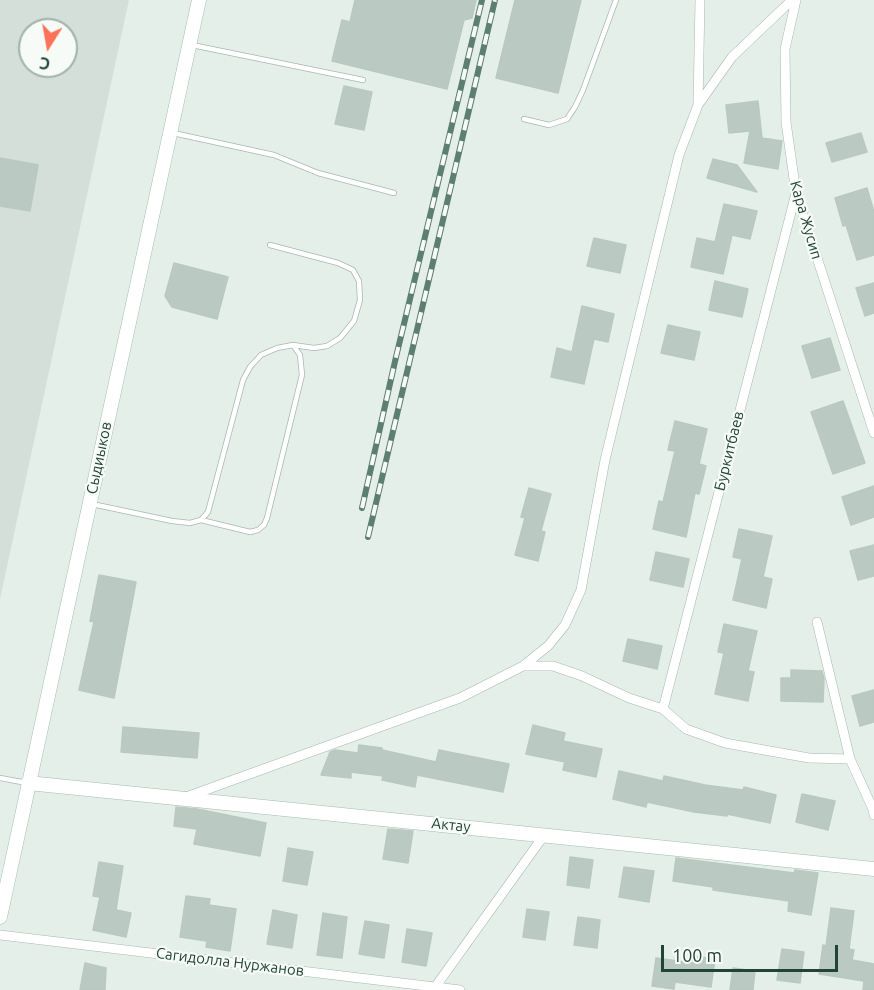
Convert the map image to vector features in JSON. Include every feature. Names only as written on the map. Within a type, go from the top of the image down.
[{"type":"street","name":"Сыдиыков","points":[[0,917],[199,0]]},
{"type":"street","points":[[698,105],[700,0]]},
{"type":"street","points":[[183,798],[460,698],[523,666],[548,646],[565,625],[581,590],[610,437],[679,155],[698,105],[732,57],[794,0]]},
{"type":"street","name":"Кара Жусип","points":[[794,0],[785,49],[786,122],[796,193],[873,429]]},
{"type":"street","name":"Буркитбаев","points":[[663,709],[796,193]]},
{"type":"street","points":[[817,622],[850,759],[874,815]]},
{"type":"street","points":[[523,666],[554,666],[582,676],[629,698],[663,709],[686,729],[726,743],[809,758],[850,759]]},
{"type":"street","name":"Актау","points":[[28,783],[874,869]]},
{"type":"street","points":[[434,988],[545,834]]},
{"type":"street","name":"Сагидолла Нуржанов","points":[[0,935],[460,990]]},
{"type":"lane","points":[[524,119],[549,125],[567,119],[583,90],[616,0]]},
{"type":"lane","points":[[189,44],[363,80]]},
{"type":"lane","points":[[170,133],[274,155],[318,173],[394,193]]},
{"type":"lane","points":[[201,520],[208,512],[243,380],[250,367],[261,356],[277,348],[293,345],[314,348],[327,346],[340,338],[354,321],[360,300],[359,281],[353,270],[339,263],[270,245]]},
{"type":"lane","points":[[89,503],[172,521],[190,523],[201,520],[250,532],[258,530],[267,518],[302,375],[300,355],[293,345]]},
{"type":"lane","points":[[0,778],[28,783]]},
{"type":"shaded area","points":[[0,0],[129,0],[0,599]]},
{"type":"building","points":[[355,0],[476,0],[472,18],[464,20],[447,89],[332,61],[342,20],[350,22]]},
{"type":"building","points":[[515,0],[581,0],[558,93],[496,78]]},
{"type":"building","points":[[344,86],[372,92],[364,130],[335,124]]},
{"type":"building","points":[[758,101],[762,138],[782,141],[778,169],[744,163],[750,131],[729,133],[726,105]]},
{"type":"building","points":[[861,133],[867,152],[832,162],[826,143]]},
{"type":"building","points":[[0,158],[38,165],[30,211],[0,206]]},
{"type":"building","points":[[713,159],[737,165],[757,192],[707,178]]},
{"type":"building","points":[[867,188],[874,212],[874,255],[857,260],[846,225],[843,226],[835,198]]},
{"type":"building","points":[[724,204],[757,211],[750,239],[732,235],[723,274],[691,267],[697,238],[715,242]]},
{"type":"building","points":[[594,238],[626,245],[620,273],[587,266]]},
{"type":"building","points":[[174,263],[228,277],[217,319],[172,307],[165,296]]},
{"type":"building","points":[[715,281],[748,289],[742,317],[709,310]]},
{"type":"building","points":[[874,283],[874,313],[865,316],[856,288]]},
{"type":"building","points":[[582,306],[614,314],[608,342],[594,339],[584,384],[551,377],[557,348],[572,352]]},
{"type":"building","points":[[668,325],[700,332],[694,360],[661,353]]},
{"type":"building","points":[[830,338],[840,370],[812,378],[802,346]]},
{"type":"building","points":[[843,401],[865,463],[833,474],[811,412]]},
{"type":"building","points":[[675,421],[707,429],[699,464],[706,466],[699,494],[695,493],[686,537],[653,529],[659,501],[663,502],[675,451],[668,450]]},
{"type":"building","points":[[874,486],[874,517],[851,525],[842,497]]},
{"type":"building","points":[[529,488],[551,494],[541,531],[545,532],[538,561],[515,555],[525,518],[521,517]]},
{"type":"building","points":[[739,529],[772,536],[763,577],[772,579],[766,608],[733,600],[742,559],[733,557]]},
{"type":"building","points":[[874,545],[874,576],[858,580],[850,551]]},
{"type":"building","points":[[656,552],[689,559],[683,587],[650,580]]},
{"type":"building","points":[[99,575],[136,582],[114,698],[79,690],[94,622],[90,621]]},
{"type":"building","points":[[724,624],[757,631],[748,671],[754,672],[748,701],[715,694],[724,653],[718,652]]},
{"type":"building","points":[[628,639],[662,646],[657,669],[623,661]]},
{"type":"building","points":[[791,670],[822,671],[823,702],[781,701],[781,678],[791,678]]},
{"type":"building","points":[[874,690],[874,722],[860,726],[852,696]]},
{"type":"building","points":[[533,725],[565,733],[563,741],[602,749],[596,777],[563,770],[565,762],[526,754]]},
{"type":"building","points":[[123,727],[199,733],[197,758],[121,752]]},
{"type":"building","points":[[359,745],[382,748],[382,750],[436,762],[439,750],[509,764],[503,792],[417,775],[415,787],[382,780],[383,776],[351,772],[351,778],[321,775],[330,752],[335,750],[358,753]]},
{"type":"building","points":[[619,771],[663,781],[664,776],[705,785],[743,790],[744,787],[776,795],[770,823],[727,814],[727,816],[694,812],[647,802],[646,807],[613,799]]},
{"type":"building","points":[[802,794],[835,801],[828,830],[796,822]]},
{"type":"building","points":[[176,807],[266,823],[260,856],[194,844],[197,829],[174,826]]},
{"type":"building","points":[[388,829],[413,831],[408,863],[383,859]]},
{"type":"building","points":[[288,848],[313,852],[307,885],[283,881]]},
{"type":"building","points":[[570,857],[593,860],[589,888],[567,885]]},
{"type":"building","points":[[676,858],[794,873],[795,870],[818,873],[811,915],[788,911],[789,901],[713,890],[713,887],[673,881]]},
{"type":"building","points":[[99,862],[123,866],[116,910],[131,913],[126,937],[93,930],[100,897],[93,896]]},
{"type":"building","points":[[624,867],[654,871],[649,902],[619,897]]},
{"type":"building","points":[[186,896],[210,899],[209,905],[236,909],[230,951],[206,947],[207,941],[180,937]]},
{"type":"building","points":[[831,908],[854,911],[849,949],[854,950],[852,960],[874,964],[874,990],[863,990],[864,981],[819,974],[823,945],[826,946]]},
{"type":"building","points":[[527,909],[549,912],[545,940],[523,937]]},
{"type":"building","points":[[273,910],[297,915],[292,948],[267,944]]},
{"type":"building","points":[[323,913],[347,917],[342,958],[317,955]]},
{"type":"building","points":[[578,917],[600,920],[597,948],[574,945]]},
{"type":"building","points":[[365,921],[389,925],[384,958],[359,954]]},
{"type":"building","points":[[407,929],[432,933],[426,966],[402,962]]},
{"type":"building","points":[[782,949],[804,952],[800,983],[777,980]]},
{"type":"building","points":[[693,956],[715,959],[711,987],[675,982],[674,989],[652,986],[656,958],[692,963]]},
{"type":"building","points":[[85,963],[106,968],[105,990],[80,990]]},
{"type":"building","points":[[733,968],[755,971],[753,990],[730,990]]},
{"type":"railway","points":[[362,508],[482,0]]},
{"type":"railway","points":[[368,537],[495,0]]}]
